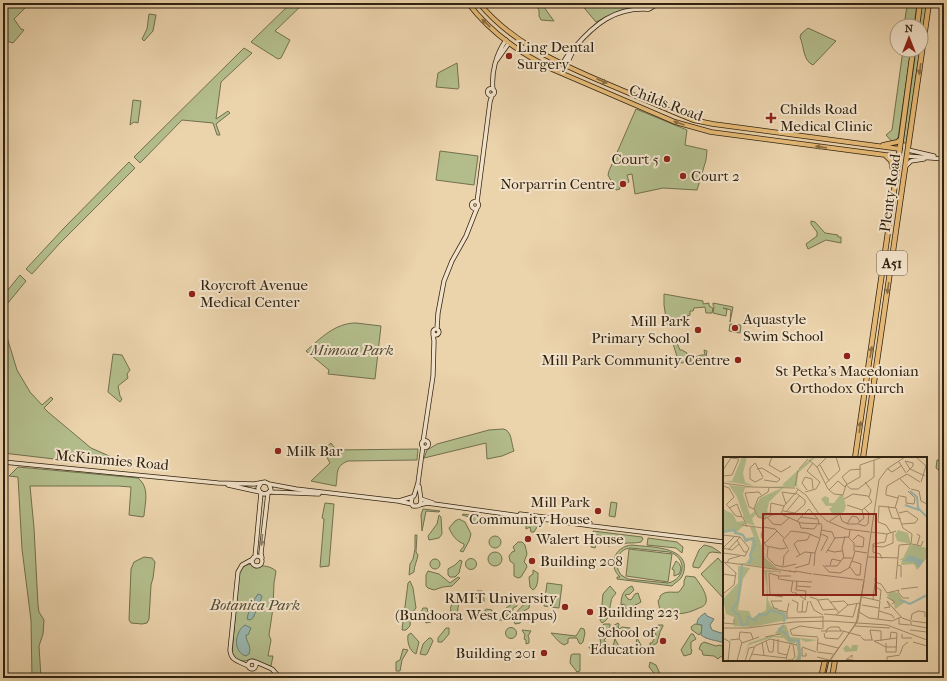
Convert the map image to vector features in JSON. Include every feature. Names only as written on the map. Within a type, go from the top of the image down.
[{"type":"highway","points":[[918,18],[920,3]]},
{"type":"highway","name":"Plenty Road","points":[[863,457],[929,3]]},
{"type":"highway","name":"Plenty Road","points":[[855,457],[912,58]]},
{"type":"highway","name":"Childs Road","points":[[900,149],[908,150]]},
{"type":"highway","name":"Childs Road","points":[[899,156],[907,156]]},
{"type":"highway","points":[[821,678],[825,661]]},
{"type":"highway","points":[[832,678],[835,661]]},
{"type":"main road","name":"Childs Road","points":[[468,3],[484,22],[507,41],[536,61],[560,73],[675,122],[694,128],[729,135],[899,156]]},
{"type":"main road","name":"Childs Road","points":[[479,3],[491,17],[512,35],[539,52],[564,65],[676,114],[694,120],[756,130],[900,149]]},
{"type":"main road","points":[[507,41],[512,35]]},
{"type":"main road","points":[[560,73],[564,65]]},
{"type":"main road","points":[[729,135],[732,126]]},
{"type":"main road","points":[[732,126],[734,128],[734,132],[738,136]]},
{"type":"main road","points":[[747,137],[753,134],[756,130]]},
{"type":"main road","points":[[872,153],[875,150],[874,145],[894,143],[901,139]]},
{"type":"main road","points":[[886,155],[891,161],[895,184]]},
{"type":"street","points":[[564,65],[568,55],[587,33],[605,20],[622,12],[659,3]]},
{"type":"street","points":[[412,504],[411,501],[418,483],[425,444],[425,431],[433,376],[435,334],[432,331],[436,329],[440,295],[446,275],[466,236],[477,208],[478,204],[476,202],[491,95],[487,92],[491,89],[498,53],[507,41]]},
{"type":"street","points":[[908,150],[944,159]]},
{"type":"street","points":[[907,156],[944,159]]},
{"type":"street","points":[[906,166],[911,161],[929,158]]},
{"type":"street","points":[[473,219],[471,204],[476,202]]},
{"type":"street","points":[[472,208],[477,208]]},
{"type":"street","name":"McKimmies Road","points":[[3,462],[218,483],[261,483]]},
{"type":"street","points":[[270,484],[271,488],[264,526],[262,562],[257,566],[254,560],[258,526],[259,486],[261,483],[266,482],[296,490],[398,501],[415,506],[426,504],[499,513],[539,516],[614,528],[723,542]]},
{"type":"street","name":"McKimmies Road","points":[[218,483],[260,493]]},
{"type":"street","points":[[418,483],[421,502],[419,505]]},
{"type":"street","points":[[260,493],[332,494]]},
{"type":"street","points":[[398,501],[417,496],[438,505]]},
{"type":"street","points":[[258,526],[264,526]]},
{"type":"street","points":[[249,664],[234,660],[230,654],[238,572],[240,567],[254,560],[258,556],[262,558]]},
{"type":"street","points":[[249,664],[253,660],[272,669],[280,678]]},
{"type":"street","points":[[256,662],[256,667]]},
{"type":"street","points":[[249,664],[251,669],[262,665]]},
{"type":"green space","points":[[3,3],[30,3],[14,19],[21,29],[24,30],[13,43],[3,40],[3,28],[6,24],[3,23]]},
{"type":"green space","points":[[291,3],[304,3],[275,31],[290,40],[281,58],[278,59],[251,42]]},
{"type":"green space","points":[[534,3],[541,3],[554,21],[541,20],[539,10]]},
{"type":"green space","points":[[580,3],[654,3],[647,4],[642,7],[632,7],[619,11],[596,22]]},
{"type":"green space","points":[[908,3],[917,3],[915,18],[905,18]]},
{"type":"green space","points":[[922,3],[927,3],[925,18],[920,18]]},
{"type":"green space","points":[[149,14],[156,15],[153,31],[144,41],[142,39],[147,29]]},
{"type":"green space","points":[[808,28],[836,41],[813,65],[807,60],[800,37],[801,34]]},
{"type":"green space","points":[[244,48],[252,53],[221,82],[216,119],[228,111],[230,113],[216,124],[220,135],[217,135],[213,123],[182,120],[140,163],[134,157]]},
{"type":"green space","points":[[902,58],[910,58],[897,145],[895,145],[886,135],[892,130]]},
{"type":"green space","points":[[915,58],[919,58],[906,143],[903,143]]},
{"type":"green space","points":[[457,63],[458,89],[436,87],[438,73]]},
{"type":"green space","points":[[133,100],[141,101],[138,123],[134,122],[130,125]]},
{"type":"green space","points":[[636,109],[687,130],[685,145],[707,150],[706,160],[697,190],[663,188],[635,194],[632,174],[627,175],[629,182],[619,186],[620,189],[616,190],[608,175]]},
{"type":"green space","points":[[440,151],[478,156],[474,185],[436,180]]},
{"type":"green space","points":[[129,162],[135,168],[60,243],[32,274],[26,269],[64,228]]},
{"type":"green space","points":[[811,221],[815,222],[825,233],[838,235],[838,237],[841,237],[841,243],[826,240],[808,249],[806,244],[817,236],[817,232],[811,224]]},
{"type":"green space","points":[[20,275],[26,281],[3,309],[3,296]]},
{"type":"green space","points":[[664,294],[703,301],[703,304],[709,303],[709,306],[713,308],[712,313],[706,313],[705,307],[694,308],[693,311],[690,311],[690,315],[667,325]]},
{"type":"green space","points":[[713,303],[733,307],[730,322],[731,310],[727,309],[726,316],[713,313]]},
{"type":"green space","name":"Mimosa Park","points":[[356,323],[381,326],[375,379],[328,374],[329,370],[306,351],[335,328]]},
{"type":"green space","points":[[3,324],[17,370],[30,392],[42,405],[51,397],[53,399],[44,408],[48,412],[91,448],[123,462],[97,464],[3,453]]},
{"type":"green space","name":"Aquastyle Swim School","points":[[730,324],[741,325],[740,333],[729,331]]},
{"type":"green space","points":[[671,337],[675,339],[680,350],[687,353],[690,362],[679,363]]},
{"type":"green space","points":[[704,350],[707,351],[705,363],[691,362],[690,358],[705,355]]},
{"type":"green space","points":[[113,354],[122,355],[130,370],[127,374],[128,378],[118,386],[122,399],[120,402],[108,392]]},
{"type":"green space","points":[[503,429],[510,434],[514,451],[502,456],[487,459],[486,443],[424,458],[427,450],[437,444],[489,430]]},
{"type":"green space","points":[[331,443],[336,450],[418,449],[417,460],[348,461],[341,465],[338,470],[336,486],[311,481],[330,463],[323,450]]},
{"type":"green space","points":[[937,460],[944,460],[944,473],[936,468]]},
{"type":"green space","points":[[18,467],[138,478],[144,486],[146,496],[143,517],[129,515],[131,487],[30,486],[38,605],[39,612],[44,620],[43,634],[39,646],[41,678],[32,678],[31,620],[22,549],[18,477],[9,476]]},
{"type":"green space","points":[[611,502],[617,503],[615,517],[609,516]]},
{"type":"green space","points":[[325,503],[334,504],[329,566],[320,567],[324,519],[322,518]]},
{"type":"green space","points":[[423,509],[440,511],[426,511],[422,531],[421,515]]},
{"type":"green space","points":[[439,515],[441,517],[442,534],[439,538],[429,540],[428,536],[437,524]]},
{"type":"green space","points":[[462,515],[517,522],[480,519],[474,524],[473,518]]},
{"type":"green space","points":[[459,519],[465,522],[471,534],[463,552],[460,551],[464,544],[455,538],[449,528]]},
{"type":"green space","points":[[528,522],[539,524],[534,532],[531,532],[530,527],[526,529]]},
{"type":"green space","points":[[593,531],[642,537],[643,539],[641,542],[619,545],[617,537],[615,536],[610,546],[606,543],[598,541],[595,548],[591,547],[593,539],[601,536],[594,534]]},
{"type":"green space","points":[[415,535],[417,535],[416,552],[418,555],[414,572],[409,575],[410,564],[413,559],[415,549]]},
{"type":"green space","points":[[493,536],[497,536],[501,542],[497,548],[493,548],[489,544],[489,540]]},
{"type":"green space","points":[[648,538],[677,542],[683,547],[682,553],[676,548],[647,545]]},
{"type":"green space","points":[[518,542],[522,542],[525,545],[527,554],[524,562],[527,567],[521,577],[518,578],[514,576],[514,564],[510,561],[509,556],[515,551],[513,547]]},
{"type":"green space","points":[[632,545],[662,548],[676,553],[681,557],[684,563],[684,571],[682,576],[672,586],[617,579],[617,577],[620,577],[614,567],[615,557],[617,552],[626,546]],"holes":[[[631,548],[669,552],[679,558],[682,568],[681,573],[674,581],[668,583],[628,579],[621,575],[618,570],[618,558],[623,550]]]},
{"type":"green space","points":[[704,545],[712,547],[721,553],[709,553],[699,568],[693,567],[699,550]]},
{"type":"green space","points":[[629,549],[672,554],[668,582],[626,576]]},
{"type":"green space","points":[[495,552],[500,554],[502,559],[500,564],[495,566],[490,564],[488,559],[490,554]]},
{"type":"green space","points":[[144,557],[152,558],[155,562],[151,585],[149,619],[147,623],[131,623],[129,620],[131,569],[134,562]]},
{"type":"green space","points":[[718,558],[723,564],[723,598],[701,574]]},
{"type":"green space","points":[[433,559],[437,559],[439,560],[439,568],[433,569],[430,566],[430,562]]},
{"type":"green space","points":[[469,559],[473,559],[475,560],[475,568],[469,569],[466,566],[466,562]]},
{"type":"green space","points":[[460,560],[462,561],[459,573],[455,577],[450,577],[448,575],[448,569]]},
{"type":"green space","points":[[676,561],[680,565],[680,570],[679,574],[674,576],[674,570],[672,569]]},
{"type":"green space","name":"Botanica Park","points":[[251,564],[267,566],[276,571],[269,635],[271,640],[268,656],[273,656],[271,666],[258,663],[252,659],[240,661],[236,659],[232,653],[239,573],[241,569]]},
{"type":"green space","points":[[533,570],[538,573],[538,580],[535,589],[533,590],[530,587],[529,577],[533,574]]},
{"type":"green space","points":[[428,571],[439,574],[450,583],[458,577],[460,578],[452,586],[434,590],[426,586],[426,575]]},
{"type":"green space","points":[[686,576],[695,577],[701,585],[706,596],[705,604],[685,613],[662,613],[658,601],[660,596],[667,592],[679,592],[684,585]]},
{"type":"green space","points":[[410,581],[413,588],[416,608],[411,614],[410,626],[406,630],[402,630],[408,583]]},
{"type":"green space","points":[[547,583],[562,585],[559,608],[544,606]]},
{"type":"green space","points":[[610,586],[616,593],[612,599],[607,619],[602,623],[600,620],[604,610],[602,604],[603,594]]},
{"type":"green space","points":[[632,586],[634,590],[630,594],[625,595],[631,600],[635,594],[638,593],[641,602],[626,609],[624,604],[621,605],[622,596],[626,589]]},
{"type":"green space","points":[[477,591],[482,591],[484,593],[484,602],[481,603],[475,597]]},
{"type":"green space","points":[[455,600],[459,601],[457,615],[454,616],[451,612],[451,608]]},
{"type":"green space","points":[[530,601],[529,608],[524,611],[525,614],[520,623],[515,624],[513,617],[520,608]]},
{"type":"green space","points":[[512,604],[517,604],[517,606],[513,608],[513,610],[503,620],[497,620],[498,618],[504,617],[506,608]]},
{"type":"green space","points":[[423,608],[427,608],[428,612],[433,610],[434,616],[431,622],[426,623],[423,618],[424,615],[421,612]]},
{"type":"green space","points":[[486,609],[492,610],[491,617],[479,615]]},
{"type":"green space","points":[[618,623],[618,629],[622,627],[630,628],[631,630],[613,636],[613,626]]},
{"type":"green space","points":[[604,624],[610,624],[610,634],[604,640],[609,646],[613,646],[615,639],[622,648],[627,651],[633,651],[635,649],[637,638],[641,645],[640,654],[617,652],[605,653],[589,648],[595,648],[601,645],[600,631]]},
{"type":"green space","points":[[695,624],[702,625],[702,631],[699,635],[692,630],[691,627]]},
{"type":"green space","points":[[658,625],[663,626],[657,643],[650,647],[650,643],[652,643],[656,635],[654,630]]},
{"type":"green space","points":[[446,628],[449,628],[449,634],[442,642],[438,642],[438,638]]},
{"type":"green space","points":[[509,628],[513,628],[515,629],[515,637],[509,638],[506,635],[506,631]]},
{"type":"green space","points":[[581,628],[584,629],[585,633],[581,644],[577,638],[569,638],[568,643],[564,645],[551,633],[576,636]]},
{"type":"green space","points":[[522,630],[531,631],[528,636],[529,643],[526,644],[526,640],[524,639],[525,635]]},
{"type":"green space","points":[[411,633],[419,642],[416,654],[412,651],[408,643],[408,635]]},
{"type":"green space","points":[[691,634],[693,634],[696,639],[691,642],[691,654],[684,656],[681,650]]},
{"type":"green space","points":[[429,638],[433,641],[427,654],[420,654],[423,644]]},
{"type":"green space","points":[[704,642],[723,646],[723,656],[718,659],[714,656],[703,655],[702,651],[699,649],[701,644]]},
{"type":"green space","points":[[403,649],[408,650],[402,660],[400,671],[396,671],[396,662],[400,660]]},
{"type":"green space","points":[[580,654],[580,671],[577,672],[570,663],[571,655]]},
{"type":"green space","points":[[650,662],[656,665],[661,676],[658,678],[649,667]]},
{"type":"green space","points":[[613,673],[637,677],[616,678]]},
{"type":"water","points":[[258,594],[262,597],[253,618],[250,620],[247,619],[250,606],[254,603],[254,600]]},
{"type":"water","points":[[705,613],[707,616],[714,619],[710,625],[712,630],[723,632],[723,643],[703,637],[701,635],[702,625],[697,624],[700,617]]},
{"type":"water","points":[[245,625],[251,628],[248,635],[246,635],[250,648],[249,654],[246,656],[239,650],[236,641],[239,632]]},
{"type":"tram line","points":[[825,678],[829,661]]},
{"type":"place","name":"Ling Dental Surgery","points":[[509,56]]},
{"type":"place","name":"Childs Road Medical Clinic","points":[[771,118]]},
{"type":"place","name":"Court 5","points":[[667,159]]},
{"type":"place","name":"Court 2","points":[[683,176]]},
{"type":"place","name":"Norparrin Centre","points":[[623,184]]},
{"type":"place","name":"Roycroft Avenue Medical Center","points":[[192,294]]},
{"type":"place","name":"Aquastyle Swim School","points":[[735,328]]},
{"type":"place","name":"Mill Park Primary School","points":[[698,330]]},
{"type":"place","name":"St Petka's Macedonian Orthodox Church","points":[[847,356]]},
{"type":"place","name":"Mill Park Community Centre","points":[[738,360]]},
{"type":"place","name":"Milk Bar","points":[[278,451]]},
{"type":"place","name":"Mill Park Community House","points":[[598,511]]},
{"type":"place","name":"Walert House","points":[[528,539]]},
{"type":"place","name":"Building 208","points":[[532,561]]},
{"type":"place","name":"RMIT University (Bundoora West Campus)","points":[[565,607]]},
{"type":"place","name":"Building 223","points":[[590,612]]},
{"type":"place","name":"School of Education","points":[[663,641]]},
{"type":"place","name":"Building 201","points":[[544,653]]}]
